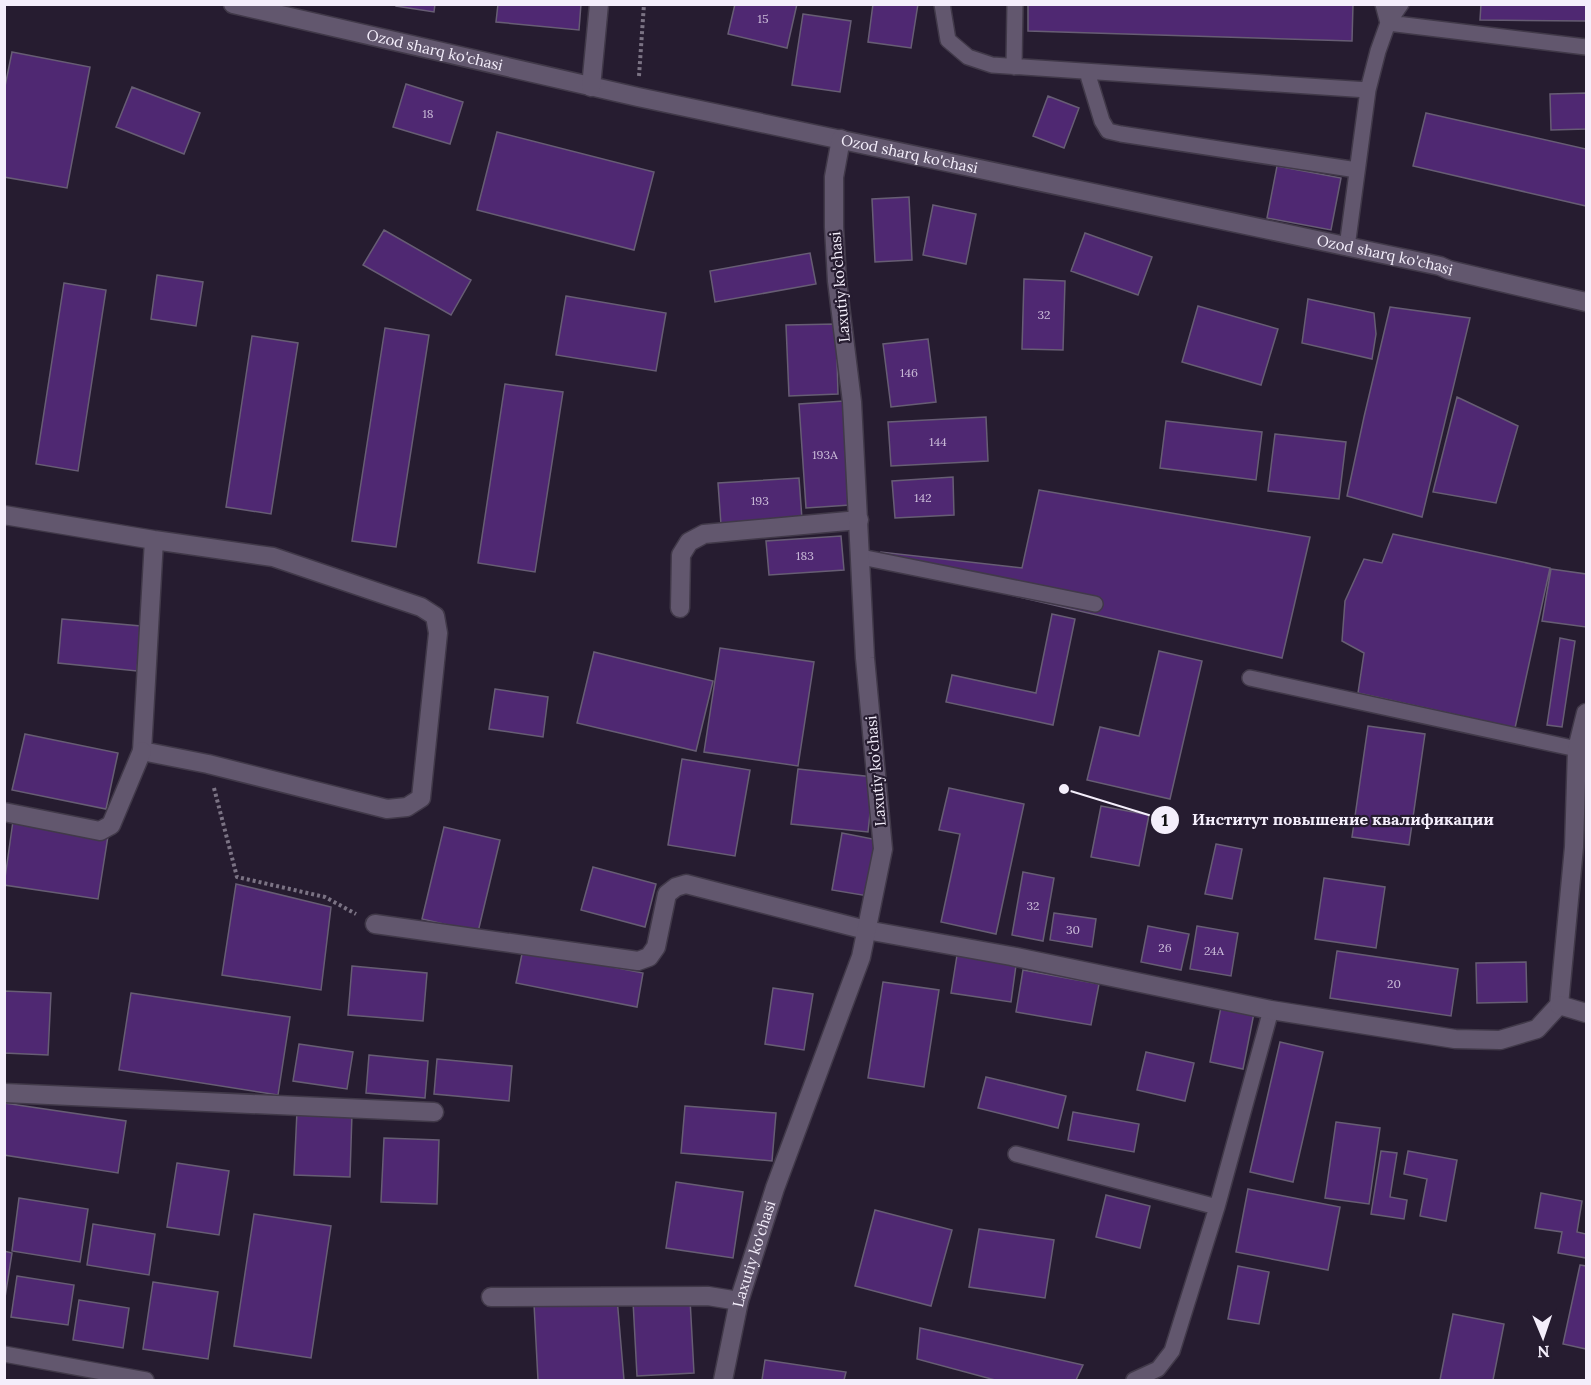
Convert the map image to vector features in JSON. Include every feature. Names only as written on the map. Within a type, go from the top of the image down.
[{"type":"street","name":"Ozod sharq ko'chasi","points":[[233,4],[591,87],[1440,266],[1587,302]]},
{"type":"street","points":[[591,87],[599,4]]},
{"type":"street","name":"Laxutiy ko'chasi","points":[[723,1380],[739,1301],[775,1188],[861,957],[883,849],[866,658],[852,402],[837,281],[834,177],[841,139]]},
{"type":"street","points":[[4,515],[273,557],[421,608],[435,616],[438,633],[421,798],[408,807],[387,809],[208,764],[142,751]]},
{"type":"street","points":[[680,608],[681,555],[689,542],[704,534],[859,520]]},
{"type":"street","points":[[4,812],[100,831],[111,825],[142,751],[154,540]]},
{"type":"street","points":[[375,924],[638,961],[649,957],[656,947],[667,894],[676,887],[686,884],[866,930],[1011,956],[1271,1010],[1455,1039],[1500,1040],[1537,1029],[1559,1005],[1580,848],[1577,749],[1587,713]]},
{"type":"street","points":[[1559,1005],[1587,1013]]},
{"type":"street","points":[[4,1092],[434,1112]]},
{"type":"street","points":[[491,1297],[708,1296],[739,1301]]},
{"type":"lane","points":[[942,4],[948,40],[968,57],[992,65],[1368,90]]},
{"type":"lane","points":[[1014,67],[1015,4]]},
{"type":"lane","points":[[1383,4],[1388,23]]},
{"type":"lane","points":[[1347,247],[1368,90],[1388,23],[1401,4]]},
{"type":"lane","points":[[1388,23],[1587,47]]},
{"type":"lane","points":[[1087,72],[1102,121],[1108,130],[1121,134],[1357,170]]},
{"type":"lane","points":[[861,557],[1095,604]]},
{"type":"lane","points":[[1250,678],[1577,749]]},
{"type":"lane","points":[[1134,1380],[1158,1369],[1172,1351],[1217,1207],[1271,1010]]},
{"type":"lane","points":[[1016,1154],[1217,1207]]},
{"type":"lane","points":[[4,1354],[146,1380]]},
{"type":"path","points":[[638,97],[644,4]]},
{"type":"path","points":[[208,764],[237,877],[325,897],[375,924]]},
{"type":"building","points":[[396,4],[435,4],[434,12],[396,6]]},
{"type":"building","points":[[498,4],[581,4],[579,30],[496,22]]},
{"type":"building","points":[[735,4],[797,4],[787,48],[728,34]]},
{"type":"building","points":[[873,4],[918,4],[911,48],[868,42]]},
{"type":"building","points":[[1028,4],[1353,4],[1352,41],[1028,31]]},
{"type":"building","points":[[1481,4],[1586,4],[1586,21],[1480,20]]},
{"type":"building","points":[[803,14],[851,21],[840,92],[792,85]]},
{"type":"building","points":[[12,52],[90,67],[67,188],[4,177],[4,91]]},
{"type":"building","points":[[406,84],[463,102],[450,144],[393,127]]},
{"type":"building","points":[[132,87],[200,113],[184,154],[116,127]]},
{"type":"building","points":[[1586,93],[1586,129],[1551,130],[1550,94]]},
{"type":"building","points":[[1048,96],[1079,108],[1064,148],[1033,136]]},
{"type":"building","points":[[1426,113],[1586,149],[1586,206],[1413,166]]},
{"type":"building","points":[[497,132],[654,172],[634,250],[477,210]]},
{"type":"building","points":[[1277,166],[1341,178],[1331,230],[1267,218]]},
{"type":"building","points":[[909,197],[912,260],[875,262],[872,199]]},
{"type":"building","points":[[933,205],[976,214],[966,264],[923,255]]},
{"type":"building","points":[[384,230],[471,280],[451,315],[363,265]]},
{"type":"building","points":[[1085,233],[1152,257],[1138,295],[1071,271]]},
{"type":"building","points":[[810,253],[816,284],[715,302],[710,271]]},
{"type":"building","points":[[157,275],[203,282],[196,326],[151,319]]},
{"type":"building","points":[[1024,279],[1065,281],[1063,350],[1022,349]]},
{"type":"building","points":[[64,283],[106,290],[78,471],[36,464]]},
{"type":"building","points":[[566,296],[666,313],[656,371],[556,355]]},
{"type":"building","points":[[1308,299],[1374,313],[1376,334],[1372,359],[1302,343]]},
{"type":"building","points":[[1198,306],[1278,329],[1261,385],[1182,362]]},
{"type":"building","points":[[1390,307],[1470,318],[1422,517],[1347,496]]},
{"type":"building","points":[[836,324],[838,394],[789,396],[786,325]]},
{"type":"building","points":[[385,328],[429,335],[396,547],[352,541]]},
{"type":"building","points":[[252,336],[298,343],[271,514],[226,507]]},
{"type":"building","points":[[928,339],[936,402],[891,407],[883,344]]},
{"type":"building","points":[[505,384],[563,392],[535,572],[478,563]]},
{"type":"building","points":[[1457,397],[1518,426],[1496,503],[1433,492]]},
{"type":"building","points":[[844,401],[850,505],[806,508],[799,404]]},
{"type":"building","points":[[986,417],[988,461],[891,466],[888,422]]},
{"type":"building","points":[[1166,421],[1262,432],[1256,480],[1160,468]]},
{"type":"building","points":[[1275,434],[1346,442],[1339,499],[1268,491]]},
{"type":"building","points":[[953,477],[954,515],[895,518],[892,481]]},
{"type":"building","points":[[799,478],[802,519],[721,525],[718,483]]},
{"type":"building","points":[[1039,490],[1310,537],[1282,658],[882,565],[881,552],[1022,568]]},
{"type":"building","points":[[1393,534],[1550,568],[1515,728],[1358,693],[1364,653],[1342,641],[1345,601],[1364,559],[1382,563]]},
{"type":"building","points":[[841,536],[844,570],[769,575],[766,541]]},
{"type":"building","points":[[1551,569],[1586,574],[1586,627],[1542,621]]},
{"type":"building","points":[[1052,614],[1075,619],[1053,725],[946,702],[952,675],[1036,693]]},
{"type":"building","points":[[62,619],[141,626],[137,671],[58,663]]},
{"type":"building","points":[[1560,638],[1575,641],[1562,727],[1547,725]]},
{"type":"building","points":[[720,648],[814,662],[798,766],[704,752]]},
{"type":"building","points":[[1159,651],[1202,661],[1170,799],[1087,780],[1100,727],[1139,736]]},
{"type":"building","points":[[594,652],[713,681],[696,751],[577,723]]},
{"type":"building","points":[[495,689],[548,697],[543,737],[489,729]]},
{"type":"building","points":[[1368,726],[1425,734],[1409,845],[1352,837]]},
{"type":"building","points":[[25,734],[118,753],[106,809],[12,790]]},
{"type":"building","points":[[682,759],[750,770],[735,856],[668,845]]},
{"type":"building","points":[[798,769],[874,777],[868,832],[791,824]]},
{"type":"building","points":[[949,788],[1024,804],[996,934],[941,922],[960,834],[939,830]]},
{"type":"building","points":[[1101,806],[1149,815],[1139,866],[1091,857]]},
{"type":"building","points":[[13,821],[108,836],[98,899],[4,885]]},
{"type":"building","points":[[444,827],[500,840],[478,932],[422,919]]},
{"type":"building","points":[[842,833],[878,840],[868,896],[832,890]]},
{"type":"building","points":[[1216,844],[1242,849],[1232,899],[1205,894]]},
{"type":"building","points":[[593,867],[656,884],[645,927],[581,910]]},
{"type":"building","points":[[1023,872],[1054,878],[1043,941],[1012,935]]},
{"type":"building","points":[[1324,878],[1385,887],[1376,948],[1315,939]]},
{"type":"building","points":[[236,884],[331,907],[321,990],[222,975]]},
{"type":"building","points":[[1054,913],[1096,919],[1092,947],[1050,940]]},
{"type":"building","points":[[1148,926],[1189,934],[1181,970],[1141,962]]},
{"type":"building","points":[[1197,926],[1238,933],[1231,976],[1190,969]]},
{"type":"building","points":[[523,949],[643,973],[637,1007],[516,983]]},
{"type":"building","points":[[958,949],[1017,958],[1011,1002],[951,993]]},
{"type":"building","points":[[1337,951],[1458,969],[1451,1016],[1330,998]]},
{"type":"building","points":[[1526,962],[1527,1002],[1477,1003],[1476,963]]},
{"type":"building","points":[[352,966],[427,973],[423,1021],[348,1015]]},
{"type":"building","points":[[1023,970],[1099,984],[1091,1025],[1016,1012]]},
{"type":"building","points":[[883,982],[939,990],[924,1087],[868,1078]]},
{"type":"building","points":[[773,988],[813,994],[804,1050],[765,1044]]},
{"type":"building","points":[[4,991],[51,993],[48,1055],[4,1053]]},
{"type":"building","points":[[131,993],[290,1017],[278,1095],[119,1070]]},
{"type":"building","points":[[1221,1007],[1254,1013],[1243,1069],[1210,1062]]},
{"type":"building","points":[[1280,1042],[1323,1052],[1293,1182],[1250,1172]]},
{"type":"building","points":[[299,1044],[353,1052],[347,1089],[293,1081]]},
{"type":"building","points":[[1146,1052],[1194,1063],[1185,1101],[1137,1090]]},
{"type":"building","points":[[369,1055],[428,1061],[425,1098],[366,1093]]},
{"type":"building","points":[[437,1059],[512,1066],[509,1101],[434,1094]]},
{"type":"building","points":[[986,1077],[1066,1096],[1058,1128],[978,1108]]},
{"type":"building","points":[[4,1103],[126,1121],[118,1173],[4,1155]]},
{"type":"building","points":[[685,1106],[776,1113],[772,1161],[681,1153]]},
{"type":"building","points":[[297,1111],[352,1113],[350,1177],[294,1175]]},
{"type":"building","points":[[1073,1112],[1139,1124],[1134,1152],[1068,1140]]},
{"type":"building","points":[[1336,1122],[1380,1128],[1369,1204],[1325,1198]]},
{"type":"building","points":[[384,1138],[439,1140],[437,1204],[381,1202]]},
{"type":"building","points":[[1381,1151],[1397,1153],[1390,1197],[1407,1200],[1404,1219],[1371,1214]]},
{"type":"building","points":[[1408,1151],[1457,1160],[1446,1221],[1420,1216],[1427,1179],[1404,1174]]},
{"type":"building","points":[[177,1163],[229,1171],[219,1235],[167,1227]]},
{"type":"building","points":[[676,1182],[743,1192],[733,1258],[666,1248]]},
{"type":"building","points":[[1248,1189],[1340,1207],[1328,1270],[1236,1252]]},
{"type":"building","points":[[1541,1193],[1582,1201],[1577,1232],[1586,1234],[1586,1258],[1558,1253],[1562,1232],[1535,1228]]},
{"type":"building","points":[[1106,1195],[1150,1206],[1140,1248],[1096,1237]]},
{"type":"building","points":[[19,1198],[88,1209],[80,1262],[12,1251]]},
{"type":"building","points":[[875,1210],[952,1230],[931,1306],[855,1286]]},
{"type":"building","points":[[254,1214],[331,1226],[311,1358],[234,1346]]},
{"type":"building","points":[[93,1224],[155,1234],[149,1275],[87,1265]]},
{"type":"building","points":[[979,1229],[1054,1240],[1045,1298],[969,1287]]},
{"type":"building","points":[[4,1251],[12,1253],[4,1304]]},
{"type":"building","points":[[1580,1265],[1586,1266],[1586,1349],[1563,1344]]},
{"type":"building","points":[[1238,1266],[1269,1272],[1259,1324],[1228,1319]]},
{"type":"building","points":[[17,1276],[74,1285],[68,1325],[11,1317]]},
{"type":"building","points":[[153,1282],[218,1292],[208,1359],[143,1349]]},
{"type":"building","points":[[617,1298],[624,1380],[538,1380],[534,1304]]},
{"type":"building","points":[[690,1299],[694,1373],[637,1376],[633,1301]]},
{"type":"building","points":[[79,1300],[129,1308],[123,1348],[73,1340]]},
{"type":"building","points":[[1453,1314],[1504,1324],[1493,1380],[1440,1380]]},
{"type":"building","points":[[920,1328],[1083,1365],[1076,1380],[995,1380],[917,1359]]},
{"type":"building","points":[[765,1360],[846,1372],[844,1380],[762,1380]]},
{"type":"place","name":"Институт повышение квалификации","points":[[1064,789]]}]
